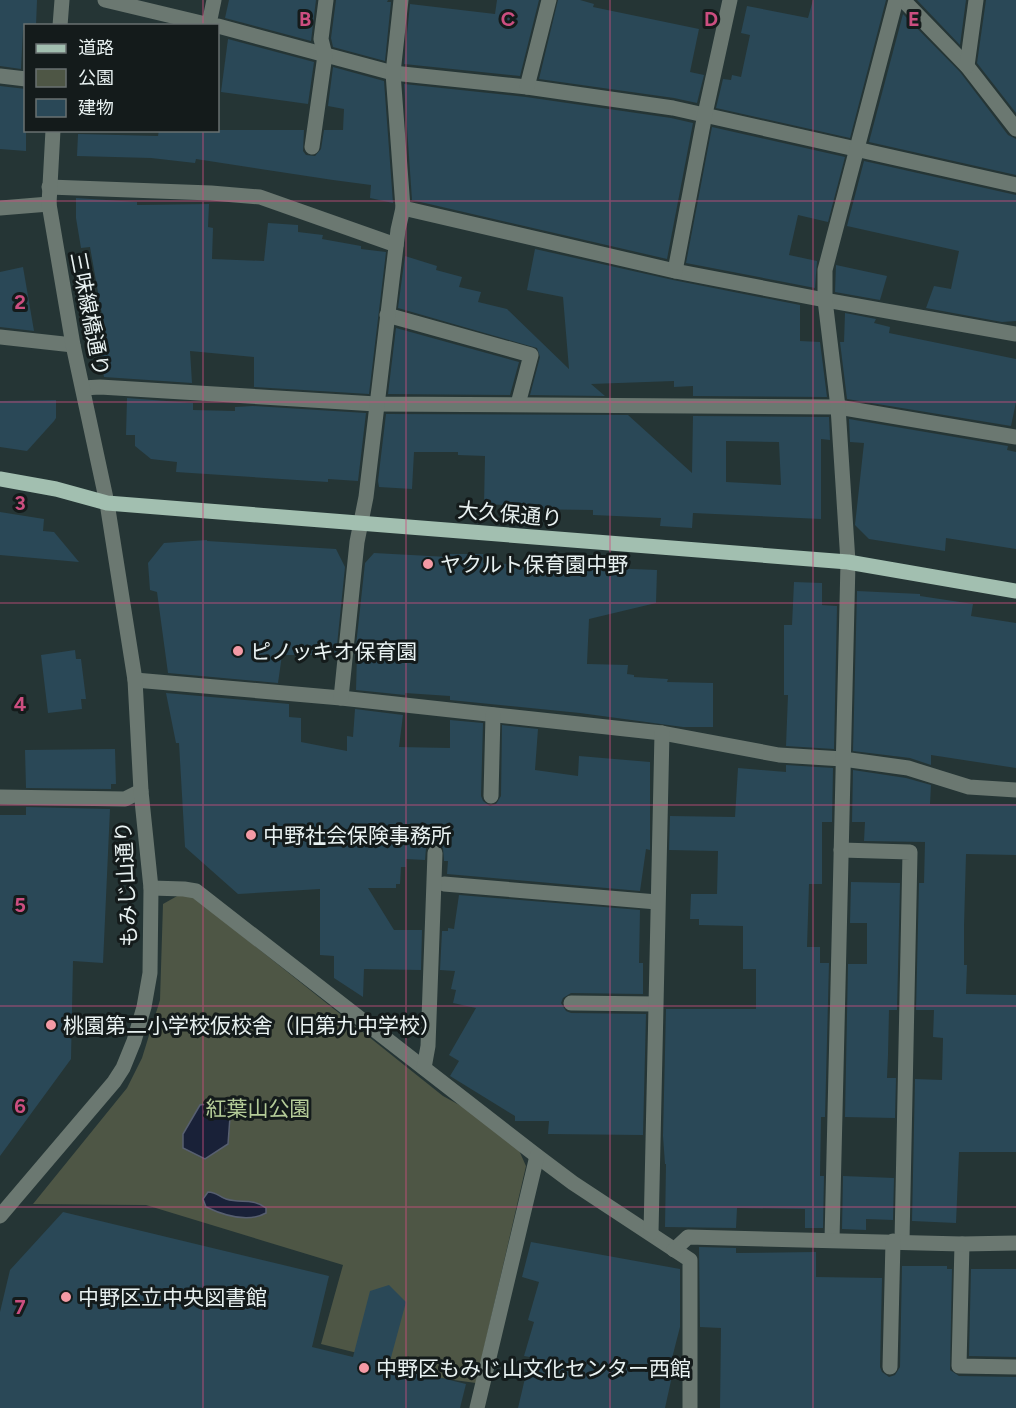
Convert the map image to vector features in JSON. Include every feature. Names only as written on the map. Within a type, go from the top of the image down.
[{"type":"main road","name":"大久保通り","points":[[0,479],[56,489],[107,503],[848,562],[1016,591]]},
{"type":"street","points":[[60,24],[62,0]]},
{"type":"street","points":[[105,0],[210,24]]},
{"type":"street","points":[[214,0],[214,24]]},
{"type":"street","points":[[312,147],[325,55],[321,39],[326,0]]},
{"type":"street","points":[[341,698],[357,542],[362,522],[396,245],[403,208],[393,73],[401,0]]},
{"type":"street","points":[[527,87],[549,0]]},
{"type":"street","points":[[675,271],[705,114],[730,0]]},
{"type":"street","points":[[832,1240],[848,562],[838,407],[825,300],[825,270],[896,0]]},
{"type":"street","points":[[903,0],[967,66],[1016,129]]},
{"type":"street","points":[[967,66],[976,0]]},
{"type":"street","points":[[219,26],[393,73],[527,87],[705,114],[1016,186]]},
{"type":"street","points":[[0,76],[24,79]]},
{"type":"street","name":"三味線橋通り","points":[[53,132],[49,204],[74,345],[107,503]]},
{"type":"street","points":[[49,187],[260,197],[396,245]]},
{"type":"street","points":[[0,208],[49,204]]},
{"type":"street","points":[[403,208],[675,271],[1016,334]]},
{"type":"street","points":[[387,315],[531,355],[518,405]]},
{"type":"street","points":[[0,336],[74,345]]},
{"type":"street","points":[[83,388],[100,387],[376,404],[838,407],[1016,437]]},
{"type":"street","name":"もみじ山通り","points":[[0,1216],[103,1097],[123,1068],[141,1018],[150,974],[151,888],[141,791],[135,680],[107,503]]},
{"type":"street","points":[[135,680],[341,698],[662,733],[779,755],[843,759],[908,768],[969,787],[1016,790]]},
{"type":"street","points":[[491,796],[493,715]]},
{"type":"street","points":[[651,1233],[662,733]]},
{"type":"street","points":[[0,797],[125,799],[141,791]]},
{"type":"street","points":[[841,850],[910,852],[897,1241],[890,1367]]},
{"type":"street","points":[[424,1068],[428,1046],[435,853]]},
{"type":"street","points":[[444,885],[657,902]]},
{"type":"street","points":[[151,888],[196,891],[573,1183],[690,1260],[690,1408]]},
{"type":"street","points":[[571,1003],[655,1004]]},
{"type":"street","points":[[477,1408],[537,1156]]},
{"type":"street","points":[[674,1250],[688,1237],[962,1244],[1016,1243]]},
{"type":"street","points":[[962,1244],[959,1366],[1016,1367]]},
{"type":"green space","name":"紅葉山公園","points":[[186,891],[443,1096],[463,1107],[517,1146],[526,1166],[476,1383],[432,1377],[418,1368],[321,1344],[343,1265],[146,1205],[33,1204],[127,1088],[142,1058],[160,1000],[163,904]]},
{"type":"water","points":[[216,1102],[230,1117],[228,1144],[205,1159],[183,1148],[183,1134],[200,1105]]},
{"type":"water","points":[[208,1192],[232,1200],[255,1203],[266,1208],[266,1213],[244,1218],[220,1213],[206,1207],[203,1199]]},
{"type":"building","points":[[0,0],[37,0],[36,24],[24,24],[21,69],[0,66]]},
{"type":"building","points":[[229,0],[316,0],[311,41],[225,18]]},
{"type":"building","points":[[336,0],[388,0],[387,2],[391,2],[385,61],[333,47],[331,38]]},
{"type":"building","points":[[497,0],[539,0],[520,76],[404,64],[410,4],[495,14]]},
{"type":"building","points":[[558,0],[580,0],[594,4],[593,7],[699,29],[690,72],[704,75],[697,103],[539,79]]},
{"type":"building","points":[[813,0],[886,0],[850,138],[716,108],[723,79],[731,80],[732,75],[741,77],[750,35],[741,33],[747,6],[808,18]]},
{"type":"building","points":[[917,0],[966,0],[960,45]]},
{"type":"building","points":[[986,0],[1016,0],[1016,113],[977,63]]},
{"type":"building","points":[[903,14],[960,72],[1008,135],[1016,139],[1016,175],[869,142]]},
{"type":"building","points":[[228,39],[314,62],[308,104],[221,92]]},
{"type":"building","points":[[333,67],[384,81],[393,203],[370,198],[371,185],[196,159],[195,163],[151,158],[77,156],[78,134],[158,136],[159,132],[304,130],[303,151],[306,155],[315,156],[321,149],[324,130],[343,130],[344,109],[328,106]]},
{"type":"building","points":[[404,84],[526,97],[693,123],[667,259],[412,200]]},
{"type":"building","points":[[0,86],[24,89],[26,151],[0,149]]},
{"type":"building","points":[[712,127],[845,157],[828,222],[798,215],[789,255],[817,261],[815,288],[686,263]]},
{"type":"building","points":[[864,161],[1016,195],[1016,321],[1002,322],[926,308],[934,286],[951,289],[959,251],[847,226]]},
{"type":"building","points":[[76,198],[137,202],[137,205],[209,204],[208,227],[213,228],[212,259],[264,261],[268,223],[298,225],[298,232],[323,235],[322,239],[361,246],[361,249],[386,252],[369,394],[254,387],[254,357],[190,351],[192,383],[104,377],[97,343],[107,343],[90,247],[81,248],[76,218]]},
{"type":"building","points":[[535,249],[800,305],[800,341],[820,342],[827,397],[693,396],[693,386],[674,387],[674,381],[591,384],[605,396],[530,395],[540,357],[537,348],[398,308],[405,256],[437,266],[436,270],[462,277],[459,287],[481,292],[478,302],[507,309],[569,369],[563,297],[527,290]]},
{"type":"building","points":[[836,265],[887,276],[880,300],[835,292]]},
{"type":"building","points":[[23,267],[34,331],[0,327],[0,272]]},
{"type":"building","points":[[845,313],[876,319],[874,323],[890,327],[889,333],[1016,359],[1016,402],[1011,426],[847,399],[840,342],[844,342]]},
{"type":"building","points":[[396,328],[519,362],[510,395],[388,394]]},
{"type":"building","points":[[127,398],[193,403],[193,410],[235,411],[235,407],[253,406],[366,413],[358,481],[328,479],[328,482],[176,472],[177,462],[151,459],[135,446],[135,435],[126,435]]},
{"type":"building","points":[[56,400],[56,418],[27,451],[0,447],[0,401]]},
{"type":"building","points":[[386,414],[628,415],[692,473],[693,416],[829,417],[830,440],[821,439],[821,519],[693,513],[692,528],[660,526],[661,518],[593,515],[593,510],[522,509],[522,506],[484,504],[485,456],[458,455],[458,452],[414,452],[412,489],[379,487]],"holes":[[[726,441],[779,442],[781,485],[726,482]]]},
{"type":"building","points":[[849,419],[1008,446],[1007,450],[1016,452],[1016,549],[946,538],[945,551],[869,539],[855,525],[864,443],[850,442]]},
{"type":"building","points":[[0,512],[44,519],[43,531],[54,532],[79,562],[0,555]]},
{"type":"building","points":[[207,540],[336,549],[345,567],[336,655],[282,655],[278,683],[168,673],[157,592],[150,590],[148,563],[164,543]]},
{"type":"building","points":[[374,553],[448,557],[448,554],[483,554],[483,563],[657,570],[656,603],[589,619],[587,664],[628,665],[627,674],[634,675],[634,677],[668,679],[667,682],[713,683],[713,727],[683,727],[580,713],[450,700],[450,696],[405,693],[405,695],[356,690],[357,655],[355,655],[365,563]]},
{"type":"building","points":[[794,582],[822,583],[822,605],[837,606],[834,749],[786,746],[788,695],[784,695],[784,625],[792,625]]},
{"type":"building","points":[[857,591],[920,594],[920,596],[973,604],[971,616],[1016,623],[1016,768],[931,755],[931,765],[910,758],[853,751]]},
{"type":"building","points":[[75,650],[76,659],[81,659],[86,699],[81,699],[82,709],[48,713],[41,655]]},
{"type":"building","points":[[166,693],[289,704],[289,717],[301,718],[301,742],[347,751],[347,736],[353,737],[355,709],[403,715],[399,747],[450,748],[450,720],[483,723],[481,796],[483,801],[490,806],[496,804],[501,796],[502,725],[538,729],[535,770],[578,776],[579,756],[650,762],[650,850],[646,849],[640,891],[447,874],[448,861],[444,861],[443,848],[436,843],[431,844],[426,848],[425,860],[406,859],[406,867],[401,867],[400,884],[396,884],[396,888],[368,888],[394,930],[422,930],[421,970],[364,969],[363,997],[334,978],[334,956],[320,955],[320,889],[238,894],[185,847],[179,743],[176,743]]},
{"type":"building","points":[[115,749],[116,784],[111,784],[111,789],[26,788],[25,750]]},
{"type":"building","points":[[786,765],[833,768],[832,822],[822,822],[822,884],[809,884],[807,947],[820,947],[820,963],[829,963],[825,1117],[821,1117],[820,1176],[824,1176],[823,1228],[805,1228],[805,1209],[737,1208],[736,1228],[665,1227],[666,1164],[663,1136],[666,1009],[756,1009],[756,969],[743,969],[743,926],[699,925],[699,919],[690,919],[691,894],[717,894],[718,851],[669,850],[670,816],[735,817],[738,768],[786,772]]},
{"type":"building","points":[[853,770],[906,778],[931,785],[930,804],[1016,804],[1016,855],[966,854],[964,965],[967,965],[966,994],[1016,995],[1016,1152],[959,1152],[956,1223],[912,1221],[915,1079],[942,1080],[943,1038],[933,1037],[934,1010],[916,1010],[919,883],[924,883],[925,842],[864,841],[865,822],[852,822]]},
{"type":"building","name":"桃園第二小学校仮校舎（旧第九中学校）","points":[[26,807],[110,809],[103,963],[73,961],[71,1059],[0,1156],[0,815],[26,815]]},
{"type":"building","points":[[851,882],[900,883],[897,1010],[889,1010],[887,1078],[896,1078],[895,1118],[845,1117],[848,964],[867,964],[867,923],[850,923]]},
{"type":"building","points":[[459,895],[640,910],[639,963],[643,963],[643,994],[571,993],[563,998],[561,1003],[566,1011],[571,1013],[646,1014],[643,1135],[548,1134],[549,1121],[515,1121],[515,1116],[450,1076],[459,1061],[449,1055],[476,1008],[453,1003],[456,990],[451,989],[455,971],[440,970],[442,931],[448,931],[448,928],[454,929]]},
{"type":"building","points":[[843,1176],[894,1178],[893,1220],[866,1219],[866,1230],[842,1229]]},
{"type":"building","points":[[63,1212],[329,1276],[312,1347],[353,1357],[370,1291],[389,1285],[406,1302],[389,1365],[466,1384],[460,1408],[0,1408],[0,1312],[10,1270]]},
{"type":"building","points":[[531,1242],[680,1269],[680,1327],[670,1366],[674,1367],[665,1408],[518,1408],[530,1357],[524,1356],[534,1322],[528,1320],[539,1282],[522,1277]]},
{"type":"building","points":[[699,1247],[736,1248],[736,1253],[816,1252],[816,1277],[882,1278],[880,1367],[882,1372],[889,1377],[895,1375],[900,1367],[902,1266],[947,1266],[947,1269],[952,1269],[950,1370],[959,1376],[1016,1377],[1016,1408],[720,1408],[721,1328],[700,1327]]},
{"type":"building","points":[[971,1269],[1016,1269],[1016,1357],[969,1356]]},
{"type":"place","name":"ヤクルト保育園中野","points":[[428,564]]},
{"type":"place","name":"ピノッキオ保育園","points":[[238,651]]},
{"type":"place","name":"中野社会保険事務所","points":[[251,835]]},
{"type":"place","name":"桃園第二小学校仮校舎（旧第九中学校）","points":[[51,1025]]},
{"type":"place","name":"中野区立中央図書館","points":[[66,1297]]},
{"type":"place","name":"中野区もみじ山文化センター西館","points":[[364,1368]]}]
